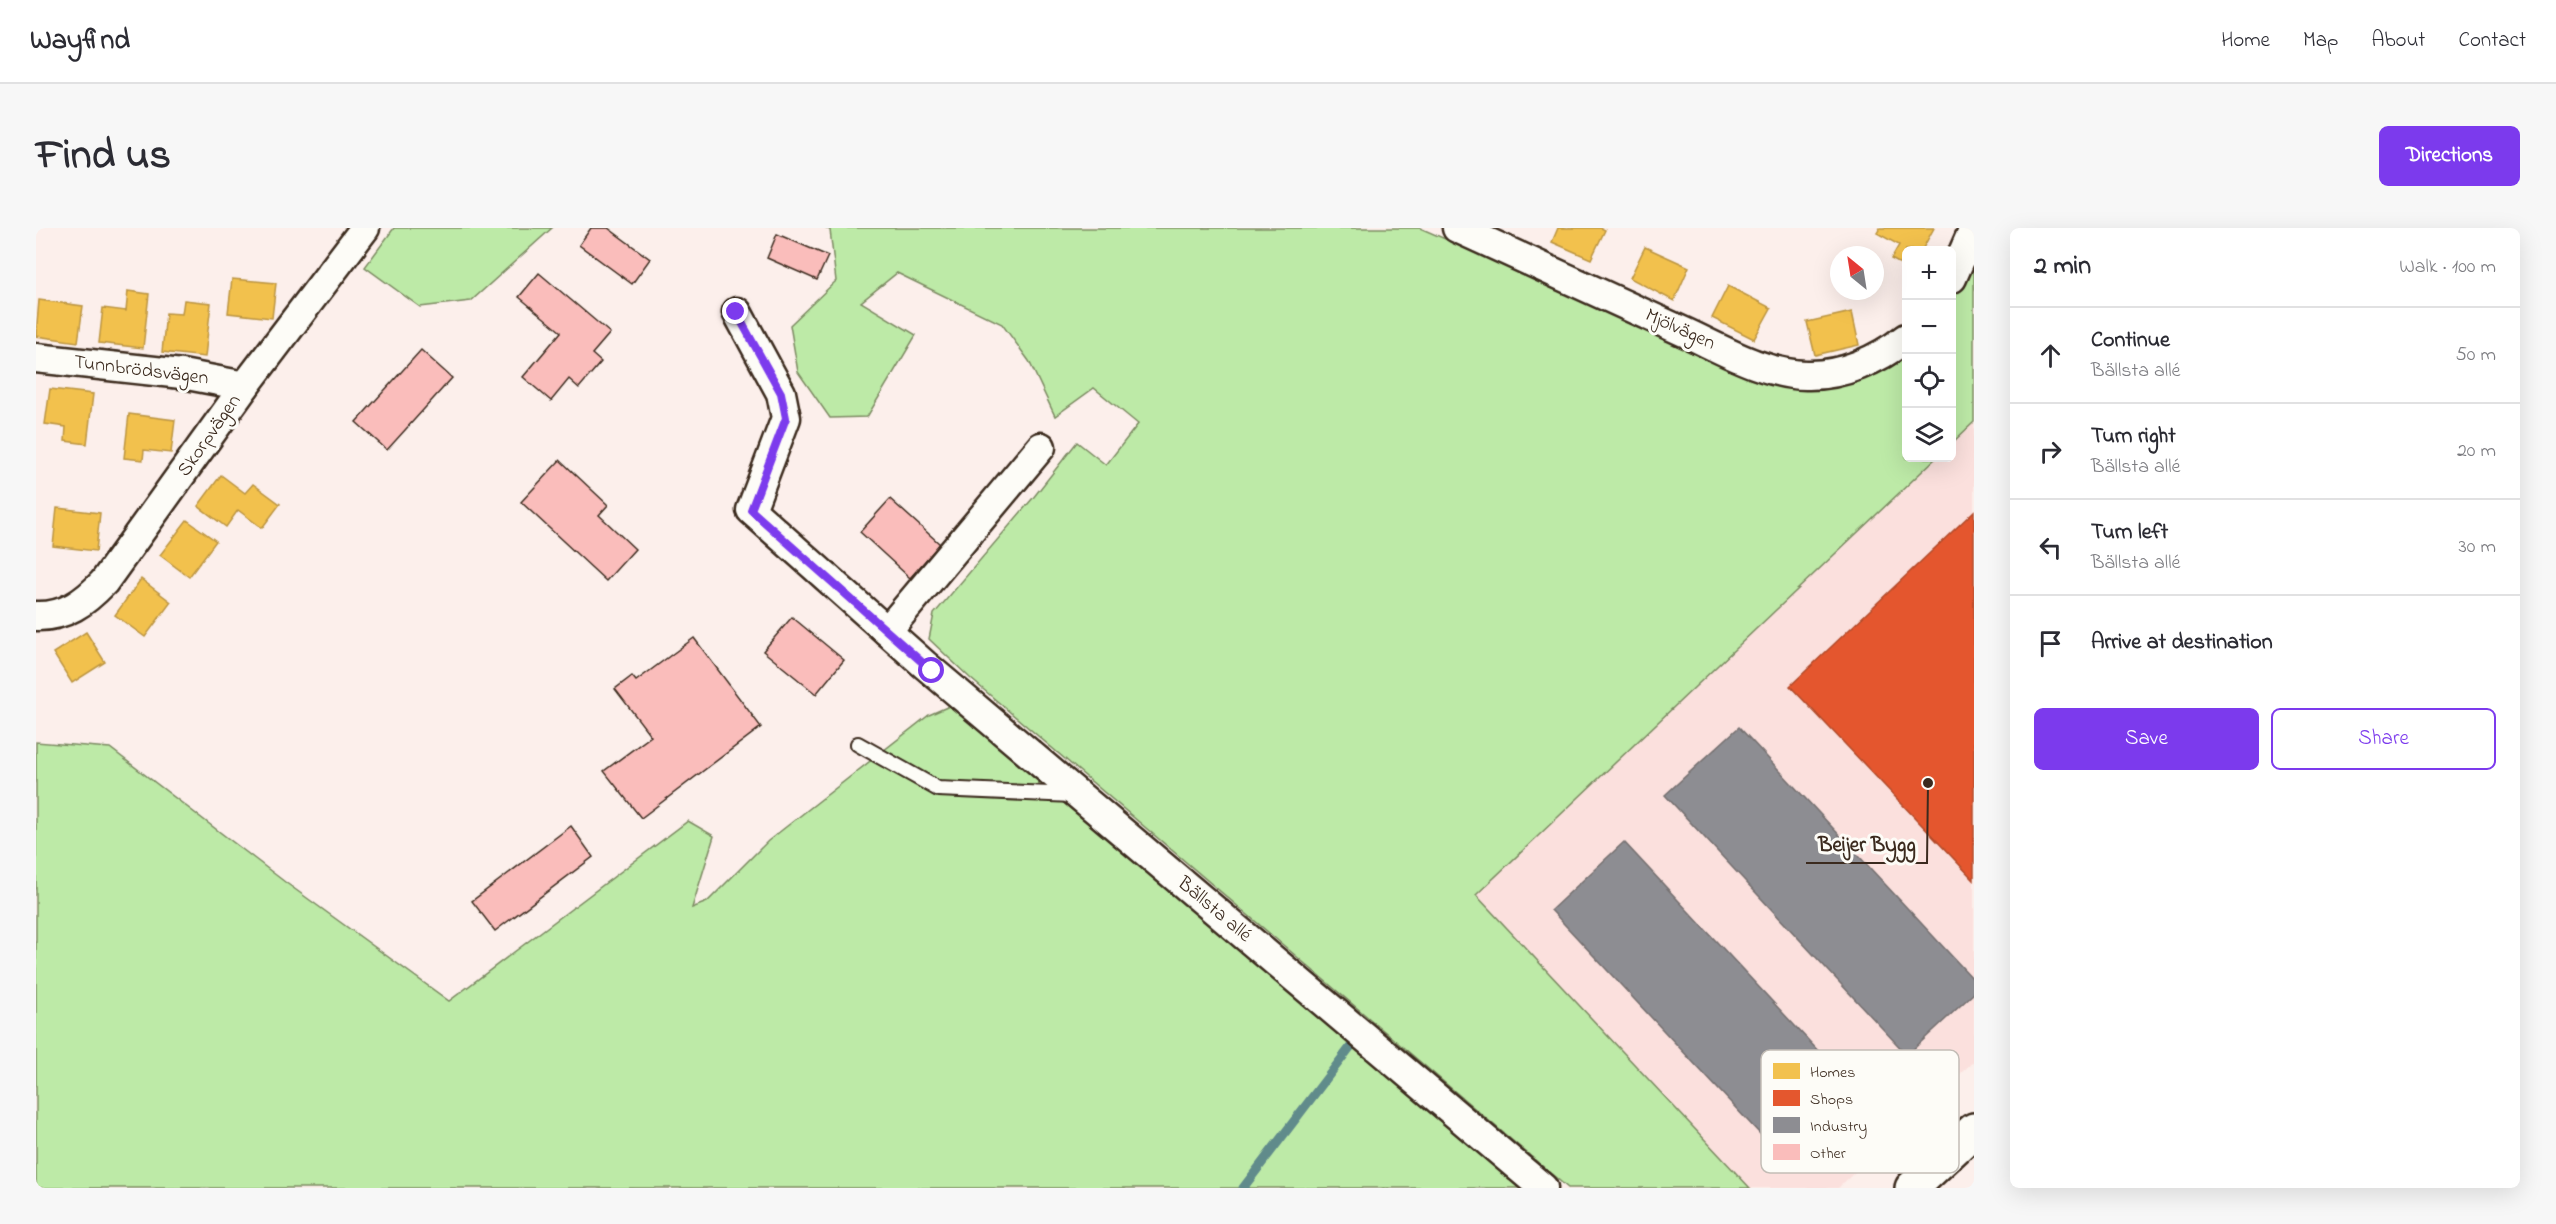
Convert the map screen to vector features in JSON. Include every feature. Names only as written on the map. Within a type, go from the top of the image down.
[{"type":"street","name":"Skorpvägen","points":[[36,616],[49,617],[71,610],[88,598],[104,582],[245,386],[365,228]]},
{"type":"street","name":"Mjölvägen","points":[[1457,228],[1721,349],[1782,373],[1806,375],[1853,367],[1876,358],[1902,341]]},
{"type":"street","points":[[1956,269],[1974,228]]},
{"type":"street","name":"Bällsta allé","points":[[736,312],[781,393],[786,418],[751,510],[887,631],[1078,795],[1543,1188]]},
{"type":"street","name":"Tunnbrödsvägen","points":[[36,358],[182,374],[245,386]]},
{"type":"street","points":[[887,631],[1041,447]]},
{"type":"street","points":[[1959,1144],[1974,1130]]},
{"type":"street","points":[[1912,1188],[1928,1173]]},
{"type":"lane","points":[[858,744],[938,789],[1078,795]]},
{"type":"shaded area","points":[[1974,422],[1974,1061],[1959,1075],[1959,1050],[1761,1050],[1761,1173],[1854,1173],[1838,1188],[1750,1188],[1476,895],[1932,462],[1956,462],[1956,439]]},
{"type":"green space","points":[[394,228],[552,228],[471,301],[420,307],[365,267]]},
{"type":"green space","points":[[826,228],[1420,228],[1624,317],[1822,387],[1857,381],[1902,353],[1902,462],[1932,462],[1476,895],[1750,1188],[1568,1188],[970,678],[929,639],[934,614],[1033,498],[1077,442],[1106,465],[1138,424],[1094,388],[1055,416],[1029,361],[1002,324],[897,273],[861,302],[916,335],[867,417],[830,418],[798,372],[790,325],[836,281],[830,230]]},
{"type":"green space","points":[[1974,258],[1974,422],[1956,439],[1956,300],[1956,295]]},
{"type":"green space","points":[[954,704],[1525,1188],[36,1188],[36,742],[110,748],[285,882],[449,1001],[688,821],[714,836],[692,908],[707,902],[768,841],[929,715]]},
{"type":"building: Homes","points":[[1558,228],[1601,228],[1605,230],[1591,259],[1552,242]]},
{"type":"building: Homes","points":[[1880,228],[1934,228],[1924,246],[1902,246],[1902,265],[1891,259],[1899,245],[1877,233]]},
{"type":"building: Homes","points":[[1645,247],[1689,267],[1674,301],[1630,278]]},
{"type":"building: Homes","points":[[232,279],[276,283],[272,318],[228,313]]},
{"type":"building: Homes","points":[[1728,286],[1771,308],[1754,339],[1712,318]]},
{"type":"building: Homes","points":[[128,291],[149,294],[143,348],[99,343],[103,308],[126,311]]},
{"type":"building: Homes","points":[[39,300],[83,306],[78,342],[36,336]]},
{"type":"building: Homes","points":[[184,300],[211,303],[205,357],[162,352],[166,313],[182,314]]},
{"type":"building: Homes","points":[[1852,312],[1859,345],[1815,355],[1807,322]]},
{"type":"building: Homes","points":[[50,389],[93,394],[87,444],[65,441],[66,427],[45,424]]},
{"type":"building: Homes","points":[[129,414],[175,420],[171,453],[144,450],[143,460],[124,458]]},
{"type":"building: Homes","points":[[221,475],[245,493],[253,484],[280,504],[262,528],[238,510],[226,527],[198,506]]},
{"type":"building: Homes","points":[[57,508],[100,513],[96,551],[53,546]]},
{"type":"building: Homes","points":[[187,520],[216,541],[189,577],[160,555]]},
{"type":"building: Homes","points":[[141,579],[171,602],[145,637],[115,615]]},
{"type":"building: Homes","points":[[86,632],[105,662],[72,683],[53,653]]},
{"type":"building: Shops","points":[[1974,511],[1974,880],[1790,686]]},
{"type":"building: Industry","points":[[1739,727],[1974,980],[1974,993],[1912,1050],[1902,1050],[1665,795]]},
{"type":"building: Industry","points":[[1624,842],[1817,1050],[1761,1050],[1761,1135],[1551,910]]},
{"type":"building: Other","points":[[591,228],[608,228],[650,259],[632,284],[579,245]]},
{"type":"building: Other","points":[[777,234],[828,256],[817,280],[767,258]]},
{"type":"building: Other","points":[[539,273],[610,333],[592,354],[601,362],[579,388],[569,379],[551,401],[523,377],[561,332],[519,297]]},
{"type":"building: Other","points":[[421,350],[452,378],[387,450],[356,422]]},
{"type":"building: Other","points":[[560,460],[608,505],[599,515],[635,549],[606,581],[521,502]]},
{"type":"building: Other","points":[[890,499],[940,544],[910,578],[860,532]]},
{"type":"building: Other","points":[[792,617],[844,660],[816,694],[763,651]]},
{"type":"building: Other","points":[[694,638],[761,727],[641,818],[604,771],[651,736],[615,689],[632,676],[636,681]]},
{"type":"building: Other","points":[[571,826],[593,857],[495,931],[472,901]]},
{"type":"waterway","points":[[1243,1188],[1358,1037]]},
{"type":"place","name":"Beijer Bygg","points":[[1928,783]]},
{"type":"route","points":[[736,312],[781,393],[786,418],[751,510],[932,671]]}]
